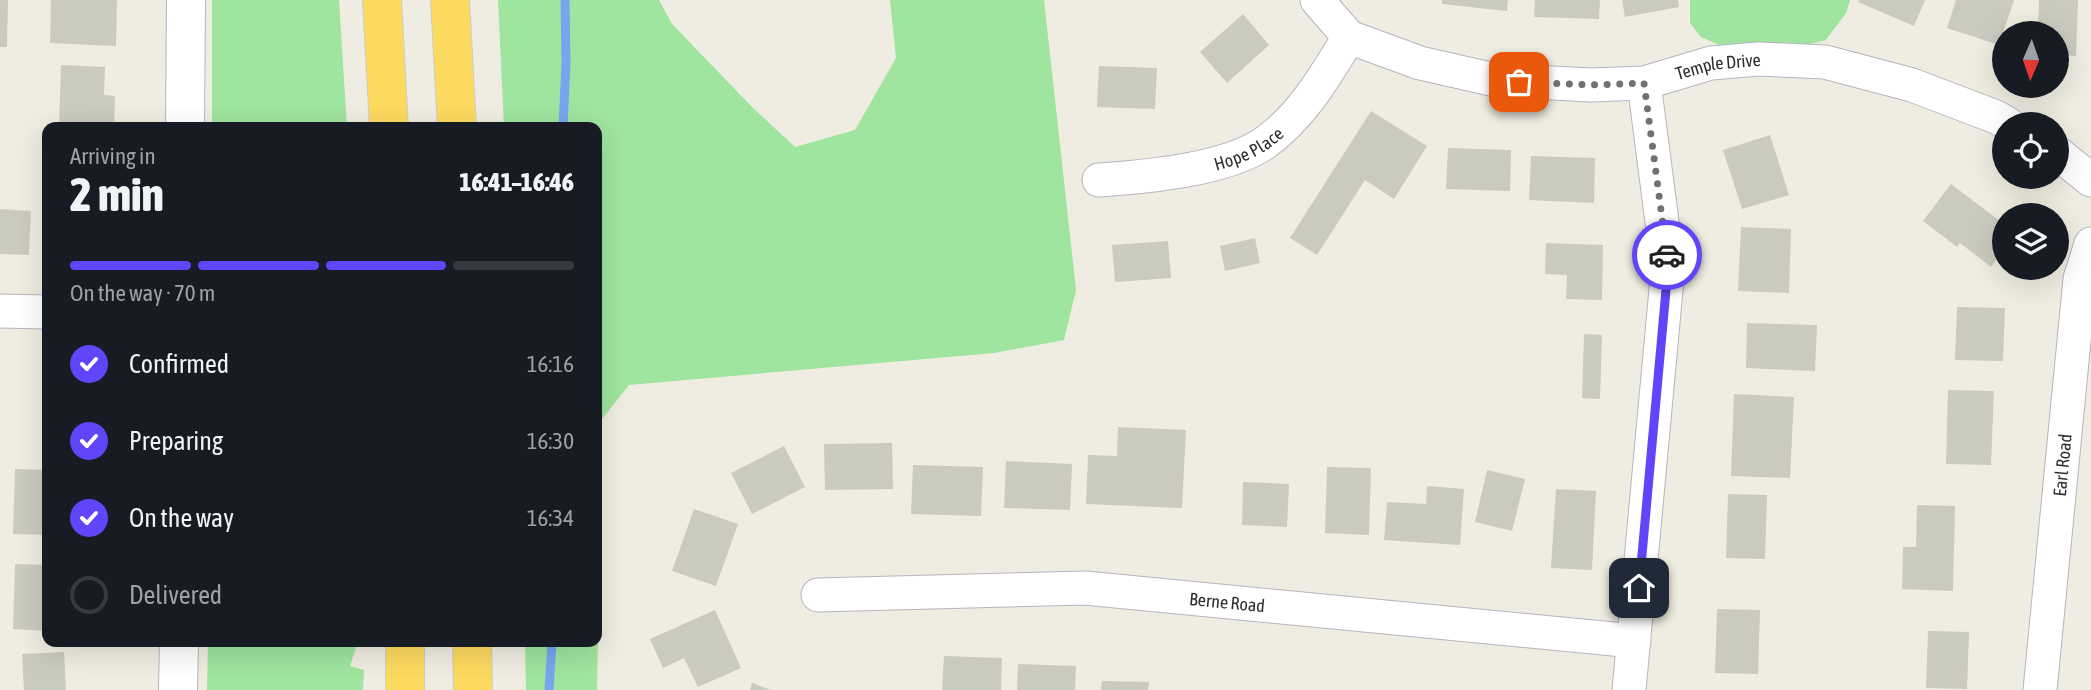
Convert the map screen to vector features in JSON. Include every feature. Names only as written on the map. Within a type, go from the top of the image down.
[{"type":"highway","points":[[382,0],[389,122]]},
{"type":"highway","points":[[450,0],[457,122]]},
{"type":"highway","points":[[404,647],[405,690]]},
{"type":"highway","points":[[472,647],[473,690]]},
{"type":"street","points":[[185,122],[186,0]]},
{"type":"street","name":"Temple Drive","points":[[1317,0],[1349,37],[1420,63],[1495,80],[1591,85],[1644,83],[1711,64],[1759,59],[1825,62],[1912,85],[1992,115]]},
{"type":"street","name":"Hope Place","points":[[1099,180],[1189,169],[1232,158],[1264,144],[1290,122],[1314,93],[1349,37]]},
{"type":"street","points":[[1629,690],[1668,268],[1644,83]]},
{"type":"street","points":[[2069,162],[2091,180]]},
{"type":"street","name":"Earl Road","points":[[2040,690],[2080,279],[2091,244]]},
{"type":"street","points":[[0,311],[42,312]]},
{"type":"street","name":"Berne Road","points":[[818,594],[1085,588],[1634,642]]},
{"type":"street","points":[[178,690],[179,647]]},
{"type":"green space","points":[[212,0],[339,0],[347,122],[212,122]]},
{"type":"green space","points":[[498,0],[659,0],[672,24],[753,108],[795,147],[855,130],[896,58],[890,0],[1044,0],[1076,290],[1064,340],[994,353],[629,385],[602,419],[602,122],[504,122]]},
{"type":"green space","points":[[1690,0],[1850,0],[1846,13],[1826,40],[1807,45],[1724,47],[1701,37],[1690,23]]},
{"type":"green space","points":[[208,647],[356,647],[350,666],[364,670],[363,690],[207,690]]},
{"type":"green space","points":[[525,647],[598,647],[597,690],[526,690]]},
{"type":"building","points":[[0,0],[8,0],[7,47],[0,47]]},
{"type":"building","points":[[51,0],[117,0],[116,46],[50,43]]},
{"type":"building","points":[[1442,0],[1508,0],[1507,11],[1442,4]]},
{"type":"building","points":[[1535,0],[1600,0],[1599,19],[1534,17]]},
{"type":"building","points":[[1622,0],[1678,0],[1679,7],[1625,17]]},
{"type":"building","points":[[1925,0],[1914,26],[1858,2]]},
{"type":"building","points":[[1956,0],[2014,0],[2007,21],[1992,21],[1992,43],[1947,28]]},
{"type":"building","points":[[2039,0],[2078,0],[2076,56],[2069,56],[2069,21],[2038,21]]},
{"type":"building","points":[[1243,14],[1269,45],[1227,83],[1200,52]]},
{"type":"building","points":[[61,65],[105,67],[104,95],[115,96],[114,122],[59,122]]},
{"type":"building","points":[[1099,66],[1157,68],[1155,109],[1097,107]]},
{"type":"building","points":[[1371,111],[1427,146],[1394,199],[1365,180],[1317,255],[1290,238]]},
{"type":"building","points":[[1770,135],[1789,195],[1742,209],[1723,150]]},
{"type":"building","points":[[1448,148],[1511,150],[1510,191],[1446,189]]},
{"type":"building","points":[[1531,156],[1595,158],[1594,203],[1529,200]]},
{"type":"building","points":[[1951,184],[1992,215],[1992,266],[1960,243],[1957,247],[1923,221]]},
{"type":"building","points":[[0,209],[31,211],[29,255],[0,254]]},
{"type":"building","points":[[1741,227],[1791,229],[1789,293],[1738,291]]},
{"type":"building","points":[[1255,238],[1260,263],[1225,271],[1220,246]]},
{"type":"building","points":[[1168,241],[1171,278],[1115,282],[1112,245]]},
{"type":"building","points":[[1546,243],[1603,245],[1602,300],[1566,299],[1567,275],[1545,274]]},
{"type":"building","points":[[1957,307],[2005,308],[2003,361],[1955,360]]},
{"type":"building","points":[[1747,323],[1817,325],[1815,371],[1746,368]]},
{"type":"building","points":[[1584,334],[1602,335],[1600,399],[1582,398]]},
{"type":"building","points":[[1948,390],[1994,391],[1991,465],[1946,464]]},
{"type":"building","points":[[1734,394],[1794,397],[1790,478],[1731,476]]},
{"type":"building","points":[[1118,427],[1186,430],[1182,508],[1086,504],[1088,455],[1117,456]]},
{"type":"building","points":[[892,443],[893,489],[825,490],[824,444]]},
{"type":"building","points":[[784,446],[805,487],[752,514],[731,473]]},
{"type":"building","points":[[1006,461],[1072,464],[1070,510],[1004,508]]},
{"type":"building","points":[[913,465],[983,467],[981,516],[911,514]]},
{"type":"building","points":[[1327,467],[1371,468],[1369,535],[1325,533]]},
{"type":"building","points":[[15,469],[42,470],[42,535],[13,534]]},
{"type":"building","points":[[1487,470],[1525,479],[1512,531],[1475,522]]},
{"type":"building","points":[[1243,482],[1289,484],[1287,527],[1242,525]]},
{"type":"building","points":[[1427,486],[1464,489],[1460,545],[1384,540],[1387,502],[1426,504]]},
{"type":"building","points":[[1556,489],[1596,491],[1592,570],[1551,568]]},
{"type":"building","points":[[1728,494],[1767,495],[1765,559],[1726,558]]},
{"type":"building","points":[[1917,505],[1955,506],[1953,591],[1902,589],[1903,547],[1916,547]]},
{"type":"building","points":[[694,509],[738,524],[716,586],[672,571]]},
{"type":"building","points":[[15,564],[42,565],[42,631],[13,629]]},
{"type":"building","points":[[1717,609],[1760,610],[1758,674],[1715,673]]},
{"type":"building","points":[[715,610],[741,668],[698,687],[684,658],[663,668],[650,639]]},
{"type":"building","points":[[1928,631],[1969,632],[1967,689],[1926,688]]},
{"type":"building","points":[[64,652],[66,690],[24,690],[22,654]]},
{"type":"building","points":[[944,656],[1002,658],[1001,690],[942,690]]},
{"type":"building","points":[[1018,664],[1076,666],[1075,690],[1017,690]]},
{"type":"building","points":[[1102,681],[1149,682],[1148,690],[1101,690]]},
{"type":"building","points":[[752,683],[771,690],[750,690]]},
{"type":"waterway","points":[[563,122],[565,0]]},
{"type":"waterway","points":[[549,690],[552,647]]},
{"type":"way so far","points":[[1519,82],[1591,85],[1644,83],[1667,255]]},
{"type":"route","points":[[1639,588],[1667,255]]}]
